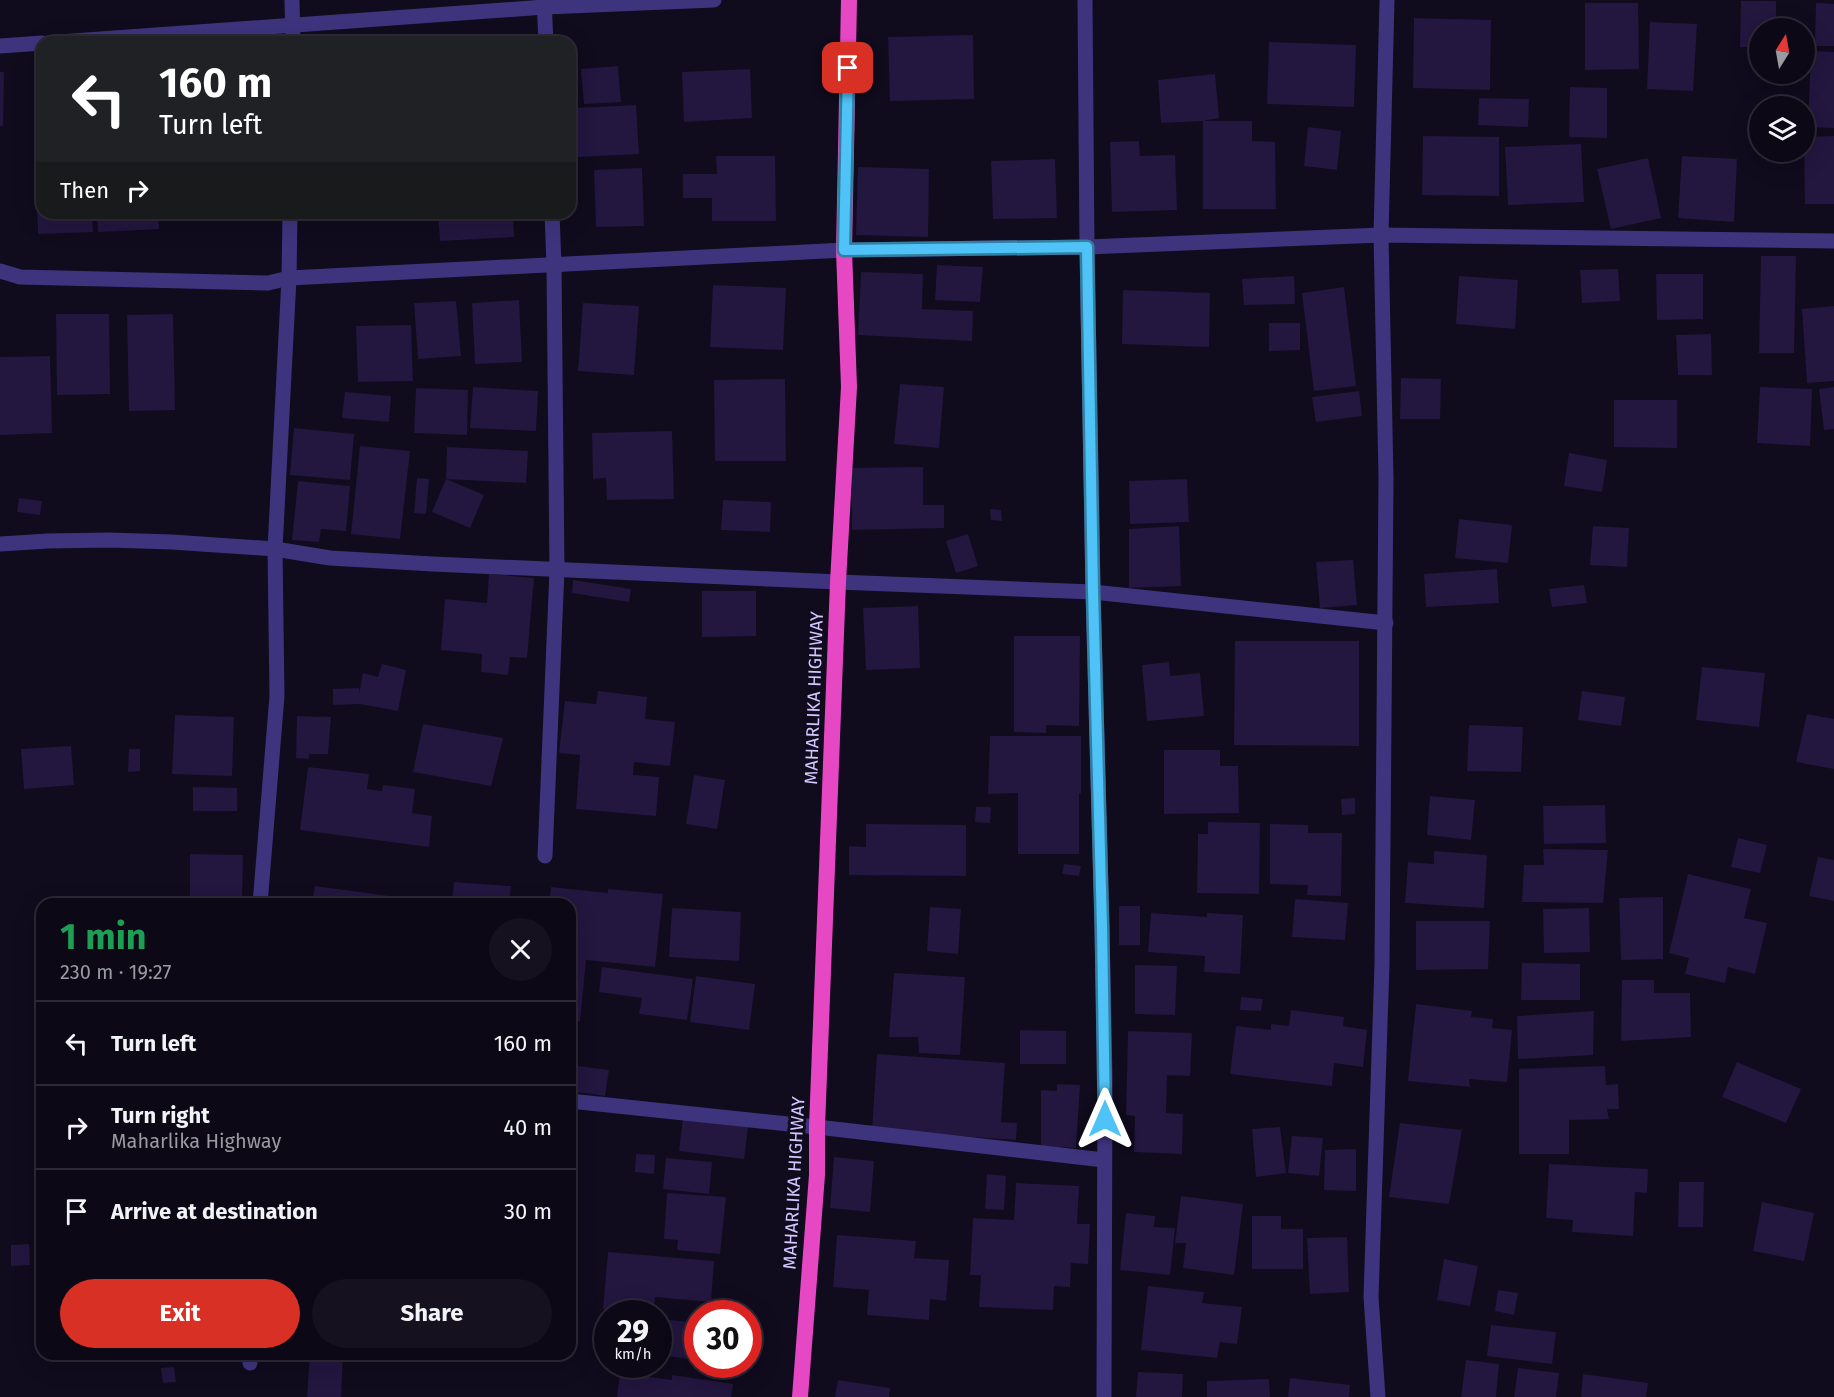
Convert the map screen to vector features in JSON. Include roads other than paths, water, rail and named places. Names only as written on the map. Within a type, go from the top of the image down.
[{"type":"highway","name":"MAHARLIKA HIGHWAY","points":[[800,1397],[817,1175],[838,582],[849,387],[844,250],[849,0]]},
{"type":"street","points":[[292,0],[293,36]]},
{"type":"street","points":[[142,36],[544,3],[714,0]]},
{"type":"street","points":[[1085,0],[1093,591],[1102,927],[1104,1397]]},
{"type":"street","points":[[1378,1397],[1371,1297],[1382,964],[1386,478],[1381,236],[1387,0]]},
{"type":"street","points":[[544,3],[546,36]]},
{"type":"street","points":[[0,46],[36,43]]},
{"type":"street","points":[[260,898],[277,696],[275,549],[290,219]]},
{"type":"street","points":[[545,856],[557,570],[552,219]]},
{"type":"street","points":[[0,271],[20,277],[268,283],[289,278],[844,250],[1087,247],[1381,236],[1834,241]]},
{"type":"street","points":[[0,544],[109,540],[172,542],[275,549],[330,558],[557,570],[1093,591],[1386,623]]},
{"type":"street","points":[[576,1102],[1104,1160]]}]
